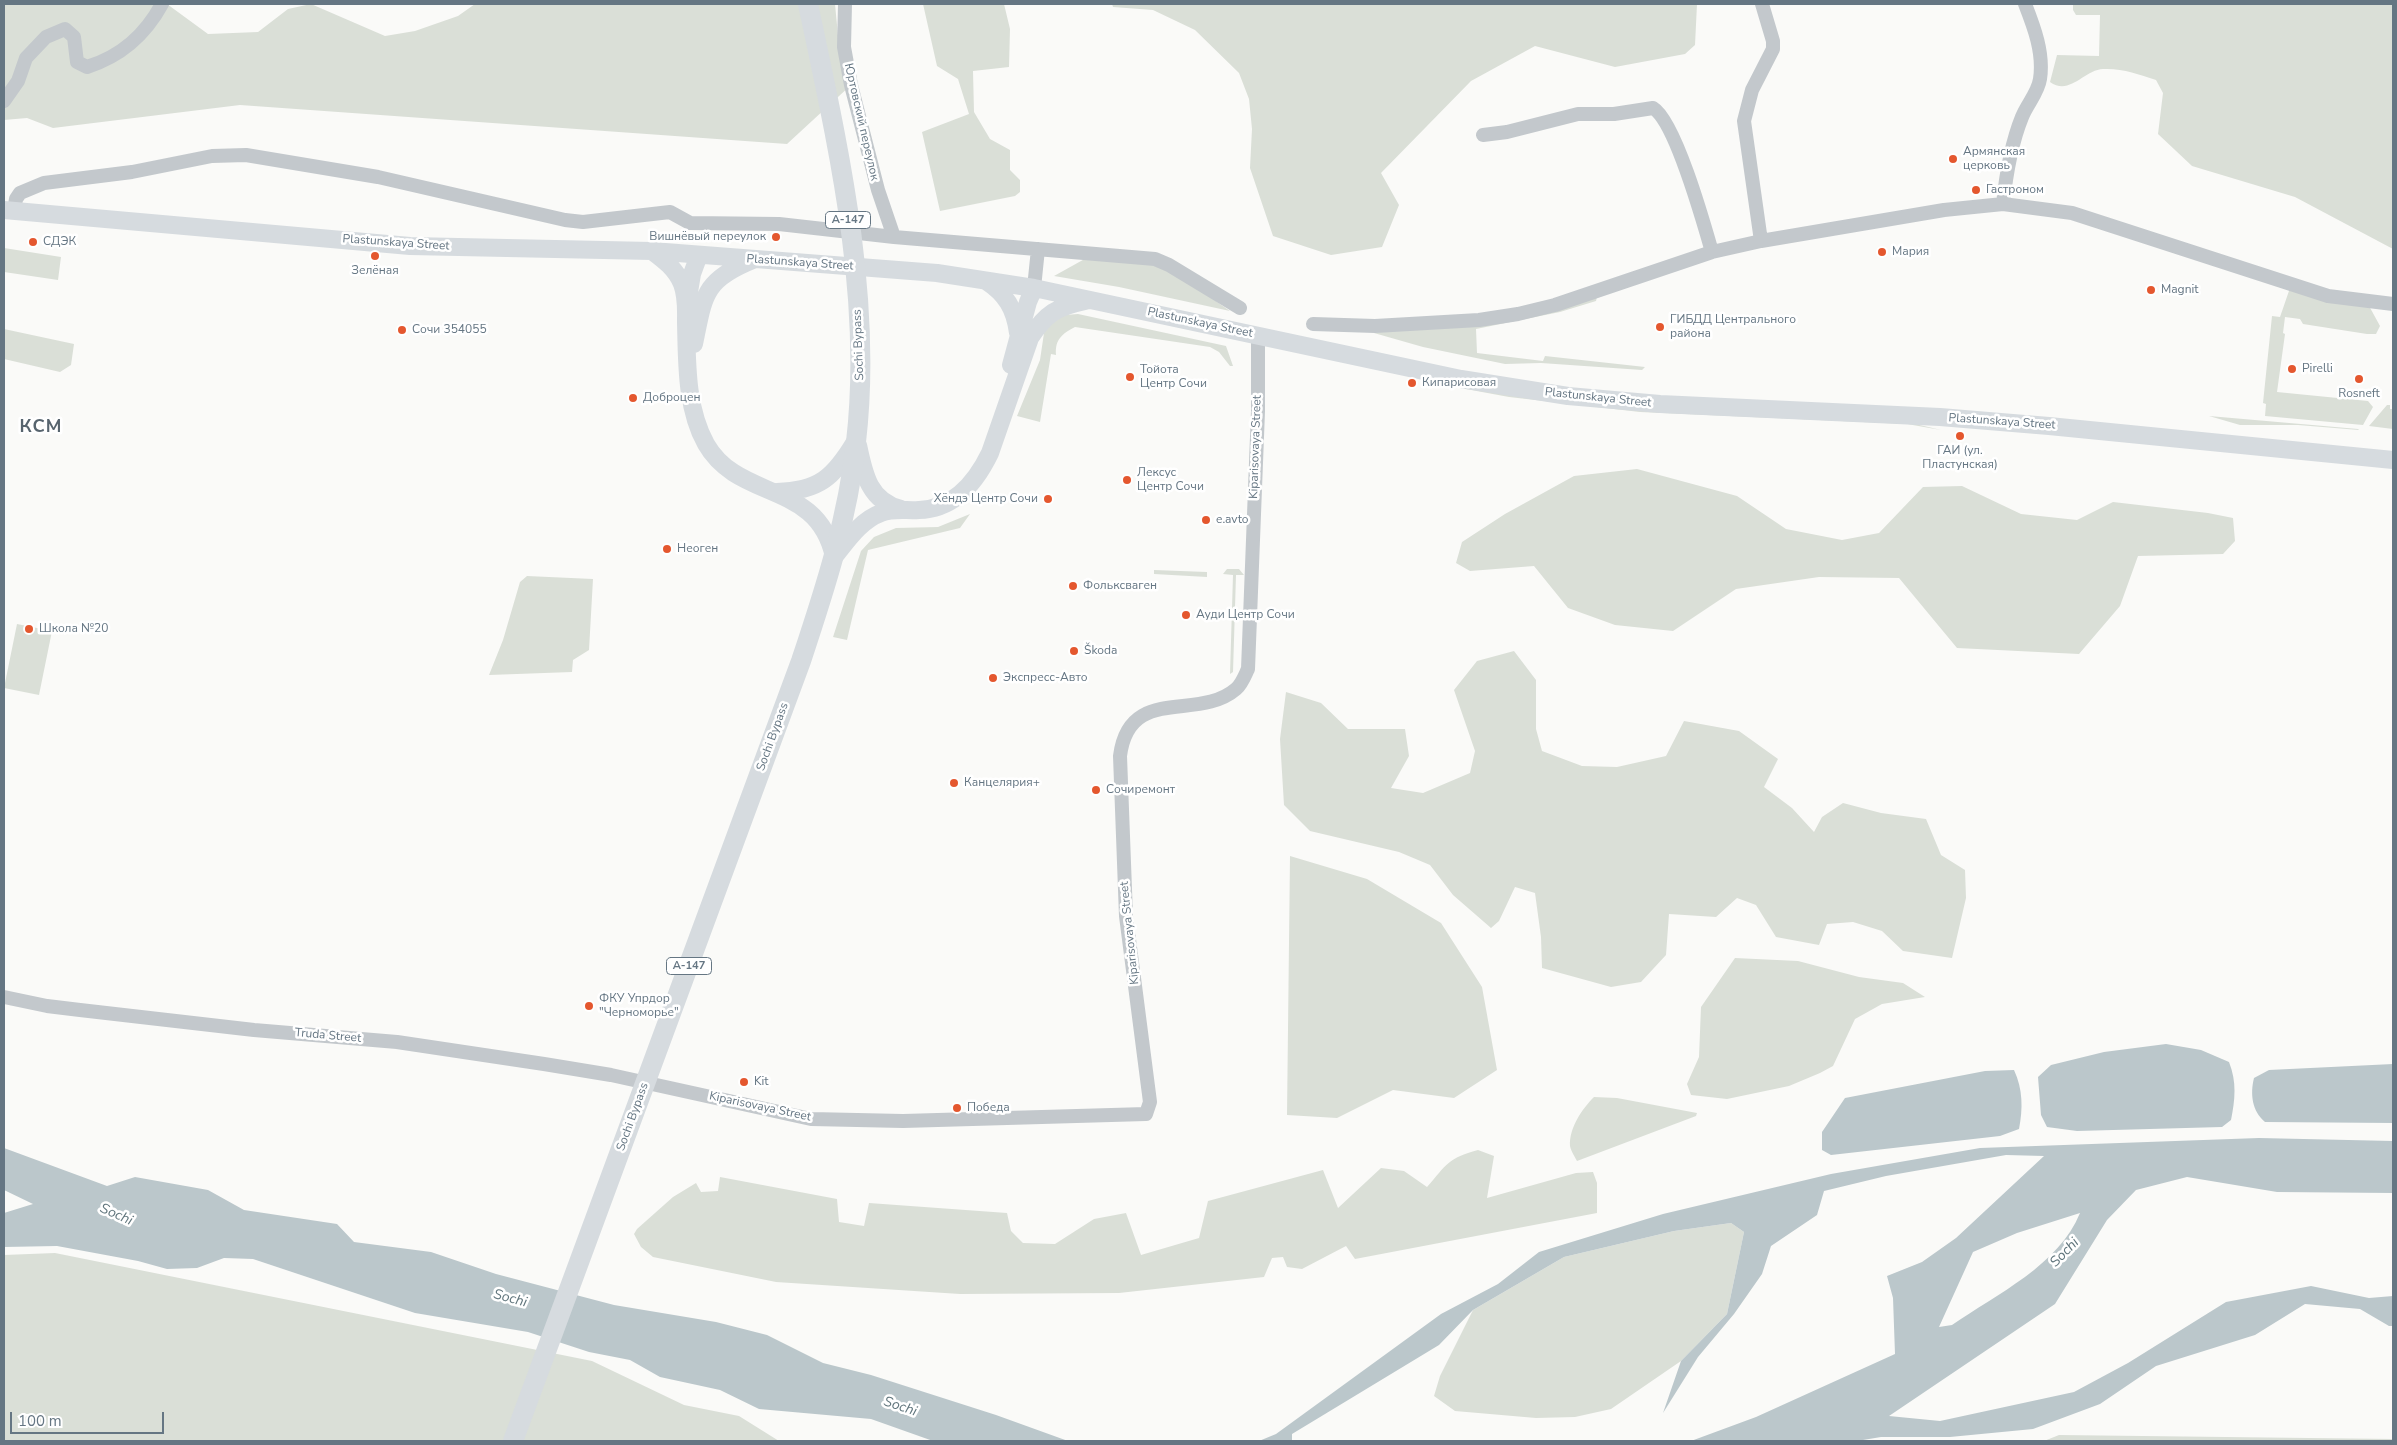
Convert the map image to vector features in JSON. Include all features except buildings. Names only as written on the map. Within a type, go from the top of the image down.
[{"type":"highway","name":"Sochi Bypass","points":[[513,1441],[801,661],[834,557],[844,518],[857,440],[860,386],[856,275],[826,88],[808,4]]},
{"type":"main road","name":"Plastunskaya Street","points":[[9,211],[410,246],[652,251],[937,273],[1034,288],[1461,380],[1568,396],[1660,404],[1940,417],[2393,460]]},
{"type":"main road","points":[[652,251],[668,263],[694,304]]},
{"type":"main road","name":"А-147","points":[[699,255],[689,367],[691,404],[698,428],[707,446],[736,475],[751,484],[776,492],[801,506],[818,521],[827,536],[834,557]]},
{"type":"main road","name":"А-147","points":[[694,304],[721,276],[755,259]]},
{"type":"main road","name":"А-147","points":[[985,281],[1000,292],[1013,309],[1024,337]]},
{"type":"main road","name":"А-147","points":[[834,557],[853,534],[872,517],[890,510],[935,508],[961,494],[982,470],[1018,380],[1024,337],[1035,305],[1034,288]]},
{"type":"main road","name":"А-147","points":[[1024,337],[1046,316],[1058,308],[1090,300]]},
{"type":"main road","name":"А-147","points":[[776,492],[795,492],[822,483],[841,465],[857,440]]},
{"type":"main road","name":"А-147","points":[[857,440],[868,483],[876,496],[884,503],[904,510]]},
{"type":"street","points":[[4,101],[18,81],[26,58],[46,37],[65,29],[74,37],[77,62],[88,67],[110,58],[133,42],[150,25],[162,4]]},
{"type":"street","name":"Юртовский переулок","points":[[845,4],[844,47],[851,85],[878,190],[894,237]]},
{"type":"street","points":[[1761,241],[1744,122],[1752,90],[1773,49],[1774,41],[1762,4]]},
{"type":"street","points":[[2002,204],[2016,132],[2022,115],[2038,87],[2040,78],[2038,42],[2025,4]]},
{"type":"street","points":[[1483,136],[1578,114],[1614,114],[1653,108],[1665,120],[1680,157],[1712,252]]},
{"type":"street","points":[[9,211],[20,193],[44,183],[132,172],[212,156],[246,155],[378,177],[565,220],[583,222],[670,212],[690,223],[779,224],[894,237],[1155,259],[1169,265],[1240,308]]},
{"type":"street","points":[[1313,324],[1375,326],[1480,320],[1518,314],[1555,305],[1712,252],[1761,241],[1944,210],[2002,204],[2072,213],[2328,296],[2393,304]]},
{"type":"street","points":[[1034,288],[1038,249]]},
{"type":"street","name":"Kiparisovaya Street","points":[[651,1084],[811,1119],[903,1121],[1146,1114],[1150,1102],[1126,916],[1120,756],[1122,740],[1125,732],[1144,714],[1212,700],[1236,689],[1248,669],[1258,411],[1258,335]]},
{"type":"street","name":"Truda Street","points":[[4,996],[47,1006],[254,1030],[397,1042],[611,1075],[651,1084]]},
{"type":"shaded area","points":[[4,4],[167,4],[208,34],[258,32],[288,9],[311,4],[385,36],[415,31],[458,16],[475,4],[835,4],[839,46],[851,85],[787,144],[240,105],[53,128],[27,118],[4,120]]},
{"type":"shaded area","points":[[923,4],[1004,4],[1010,29],[1009,67],[973,71],[974,112],[990,139],[1010,150],[1010,170],[1020,180],[1020,192],[1015,196],[940,211],[922,132],[969,114],[958,79],[937,66]]},
{"type":"shaded area","points":[[1112,4],[1697,4],[1695,45],[1685,54],[1615,67],[1535,46],[1471,81],[1381,173],[1399,205],[1382,247],[1331,255],[1273,236],[1250,168],[1252,129],[1249,99],[1239,73],[1195,30],[1153,10],[1113,7]]},
{"type":"shaded area","points":[[2073,4],[2393,4],[2393,249],[2295,197],[2192,166],[2158,134],[2163,93],[2156,80],[2123,70],[2103,69],[2096,70],[2064,86],[2057,86],[2050,82],[2057,55],[2099,56],[2100,15],[2076,15],[2073,10]]},
{"type":"shaded area","points":[[4,248],[61,257],[58,280],[4,272]]},
{"type":"shaded area","points":[[1090,256],[1145,261],[1171,270],[1230,311],[1119,287],[1054,276]]},
{"type":"shaded area","points":[[2290,288],[2368,304],[2380,326],[2376,334],[2367,334],[2303,324],[2300,319],[2285,317],[2283,333],[2285,334],[2277,392],[2368,401],[2373,407],[2363,425],[2265,416],[2266,404],[2263,403],[2272,316],[2280,317]]},
{"type":"shaded area","points":[[1597,297],[1596,301],[1560,312],[1476,329],[1477,353],[1543,361],[1545,356],[1645,367],[1642,370],[1541,363],[1505,364],[1423,347],[1374,333]]},
{"type":"shaded area","points":[[1078,314],[1226,346],[1233,366],[1230,366],[1219,352],[1210,347],[1075,327],[1060,338],[1056,355],[1051,354],[1040,422],[1017,416],[1040,360],[1044,333],[1049,324],[1065,315]]},
{"type":"shaded area","points":[[4,329],[74,344],[71,365],[60,372],[4,359]]},
{"type":"shaded area","points":[[1456,385],[1907,422],[1941,430],[1907,424],[1640,412],[1509,397],[1455,387],[1427,386]]},
{"type":"shaded area","points":[[2387,405],[2390,405],[2390,409],[2393,409],[2393,429],[2369,426]]},
{"type":"shaded area","points":[[2209,416],[2359,430],[2298,425],[2240,425]]},
{"type":"shaded area","points":[[1637,469],[1737,496],[1786,529],[1842,540],[1879,533],[1923,487],[1962,486],[2021,514],[2077,520],[2113,502],[2208,513],[2233,518],[2235,541],[2223,554],[2138,556],[2120,606],[2079,654],[1957,648],[1899,578],[1819,577],[1736,589],[1673,631],[1615,625],[1568,608],[1534,566],[1470,571],[1456,563],[1462,542],[1505,514],[1574,476]]},
{"type":"shaded area","points":[[970,514],[960,528],[868,550],[847,640],[833,637],[861,551],[874,537],[896,528],[938,527]]},
{"type":"shaded area","points":[[1227,569],[1239,569],[1244,575],[1236,575],[1233,672],[1230,674],[1233,575],[1223,574]]},
{"type":"shaded area","points":[[1154,570],[1207,572],[1207,577],[1154,574]]},
{"type":"shaded area","points":[[527,576],[593,579],[589,650],[573,660],[572,672],[489,675],[503,640],[520,582]]},
{"type":"shaded area","points":[[17,624],[52,631],[39,695],[4,688]]},
{"type":"shaded area","points":[[1514,651],[1536,680],[1536,729],[1542,751],[1582,766],[1617,767],[1666,756],[1684,721],[1739,731],[1778,759],[1764,787],[1792,808],[1814,832],[1822,817],[1843,803],[1881,813],[1926,819],[1941,855],[1965,870],[1966,898],[1952,958],[1903,951],[1882,931],[1853,922],[1827,924],[1819,945],[1776,937],[1756,905],[1737,898],[1716,917],[1669,914],[1666,955],[1641,982],[1611,987],[1542,968],[1541,937],[1535,893],[1515,887],[1499,921],[1491,928],[1453,895],[1430,865],[1399,852],[1310,831],[1284,805],[1280,739],[1286,692],[1321,703],[1348,729],[1405,729],[1409,756],[1391,788],[1423,793],[1470,773],[1475,751],[1454,690],[1477,661]]},
{"type":"shaded area","points":[[1290,856],[1367,879],[1441,923],[1482,987],[1497,1070],[1454,1098],[1393,1090],[1337,1118],[1287,1115]]},
{"type":"shaded area","points":[[1735,958],[1798,961],[1859,977],[1903,983],[1925,997],[1882,1004],[1855,1019],[1833,1066],[1789,1086],[1727,1099],[1691,1095],[1687,1084],[1699,1057],[1701,1007]]},
{"type":"shaded area","points":[[1594,1097],[1617,1098],[1697,1113],[1696,1116],[1577,1161],[1570,1146],[1570,1139],[1581,1113]]},
{"type":"shaded area","points":[[1478,1150],[1494,1156],[1487,1198],[1576,1173],[1593,1172],[1597,1183],[1597,1213],[1355,1259],[1346,1246],[1302,1269],[1287,1267],[1283,1257],[1272,1258],[1264,1277],[1119,1293],[960,1294],[776,1282],[653,1257],[641,1247],[634,1234],[637,1229],[673,1197],[696,1183],[701,1192],[718,1191],[720,1177],[837,1199],[839,1222],[864,1226],[869,1203],[1007,1213],[1011,1231],[1023,1243],[1055,1244],[1094,1219],[1126,1213],[1141,1255],[1199,1238],[1208,1201],[1323,1170],[1338,1208],[1381,1168],[1404,1171],[1427,1187],[1454,1159]]},
{"type":"shaded area","points":[[1731,1223],[1744,1232],[1727,1314],[1681,1361],[1611,1409],[1575,1417],[1536,1418],[1455,1411],[1434,1396],[1440,1376],[1473,1310],[1564,1257],[1674,1231]]},
{"type":"shaded area","points":[[55,1253],[592,1361],[684,1405],[739,1416],[779,1441],[4,1441],[4,1255]]},
{"type":"shaded area","points":[[2059,1435],[2393,1439],[2393,1441],[2044,1441]]},
{"type":"water","points":[[2166,1044],[2201,1050],[2229,1062],[2234,1084],[2234,1105],[2231,1120],[2222,1127],[2077,1131],[2047,1127],[2041,1115],[2038,1077],[2051,1065],[2104,1052]]},
{"type":"water","points":[[2393,1064],[2393,1123],[2265,1122],[2257,1113],[2253,1102],[2254,1078],[2269,1070]]},
{"type":"water","points":[[2014,1070],[2019,1084],[2021,1099],[2019,1129],[2000,1136],[1831,1155],[1822,1150],[1822,1132],[1845,1098],[1985,1071]]},
{"type":"water","name":"Sochi","points":[[2259,1138],[2393,1141],[2393,1193],[2277,1192],[2187,1177],[2136,1190],[2107,1220],[2055,1304],[1889,1416],[1940,1421],[2074,1392],[2128,1363],[2226,1302],[2311,1286],[2369,1298],[2393,1296],[2393,1326],[2389,1326],[2360,1309],[2305,1304],[2255,1335],[2156,1366],[2100,1404],[2033,1429],[1950,1437],[1881,1437],[1857,1441],[1691,1441],[1756,1417],[1895,1354],[1893,1298],[1887,1276],[1922,1262],[1956,1238],[2044,1156],[2006,1155],[1886,1176],[1824,1191],[1817,1215],[1771,1246],[1762,1274],[1734,1314],[1698,1357],[1663,1413],[1681,1361],[1727,1314],[1744,1232],[1731,1223],[1674,1231],[1564,1257],[1473,1310],[1439,1345],[1292,1434],[1292,1441],[1259,1441],[1276,1434],[1441,1314],[1498,1284],[1539,1252],[1663,1214],[1831,1174],[1980,1148]],"holes":[[[2080,1213],[2070,1231],[2057,1248],[2025,1277],[1952,1325],[1939,1327],[1973,1252],[2017,1233]]]},
{"type":"water","name":"Sochi","points":[[4,1148],[107,1186],[135,1177],[208,1190],[244,1210],[337,1224],[354,1242],[431,1252],[496,1274],[614,1305],[716,1322],[767,1335],[823,1363],[871,1375],[996,1415],[1068,1441],[933,1441],[871,1419],[759,1409],[720,1390],[660,1377],[630,1360],[589,1352],[528,1332],[415,1313],[253,1259],[224,1258],[197,1268],[167,1269],[138,1261],[57,1246],[4,1247],[4,1213],[33,1204],[4,1190]]},
{"type":"place","name":"Армянская церковь","points":[[1953,159]]},
{"type":"place","name":"Гастроном","points":[[1976,190]]},
{"type":"place","name":"Вишнёвый переулок","points":[[776,237]]},
{"type":"place","name":"СДЭК","points":[[33,242]]},
{"type":"place","name":"Мария","points":[[1882,252]]},
{"type":"place","name":"Зелёная","points":[[375,256]]},
{"type":"place","name":"Magnit","points":[[2151,290]]},
{"type":"place","name":"ГИБДД Центрального района","points":[[1660,327]]},
{"type":"place","name":"Сочи 354055","points":[[402,330]]},
{"type":"place","name":"Pirelli","points":[[2292,369]]},
{"type":"place","name":"Тойота Центр Сочи","points":[[1130,377]]},
{"type":"place","name":"Rosneft","points":[[2359,379]]},
{"type":"place","name":"Кипарисовая","points":[[1412,383]]},
{"type":"place","name":"Доброцен","points":[[633,398]]},
{"type":"place","name":"ГАИ (ул. Пластунская)","points":[[1960,436]]},
{"type":"place","name":"Лексус Центр Сочи","points":[[1127,480]]},
{"type":"place","name":"Хёндэ Центр Сочи","points":[[1048,499]]},
{"type":"place","name":"e.avto","points":[[1206,520]]},
{"type":"place","name":"Неоген","points":[[667,549]]},
{"type":"place","name":"Фольксваген","points":[[1073,586]]},
{"type":"place","name":"Ауди Центр Сочи","points":[[1186,615]]},
{"type":"place","name":"Школа №20","points":[[29,629]]},
{"type":"place","name":"Škoda","points":[[1074,651]]},
{"type":"place","name":"Экспресс-Авто","points":[[993,678]]},
{"type":"place","name":"Канцелярия+","points":[[954,783]]},
{"type":"place","name":"Сочиремонт","points":[[1096,790]]},
{"type":"place","name":"ФКУ Упрдор \"Черноморье\"","points":[[589,1006]]},
{"type":"place","name":"Kit","points":[[744,1082]]},
{"type":"place","name":"Победа","points":[[957,1108]]},
{"type":"district","name":"КСМ","points":[[41,428]]}]
